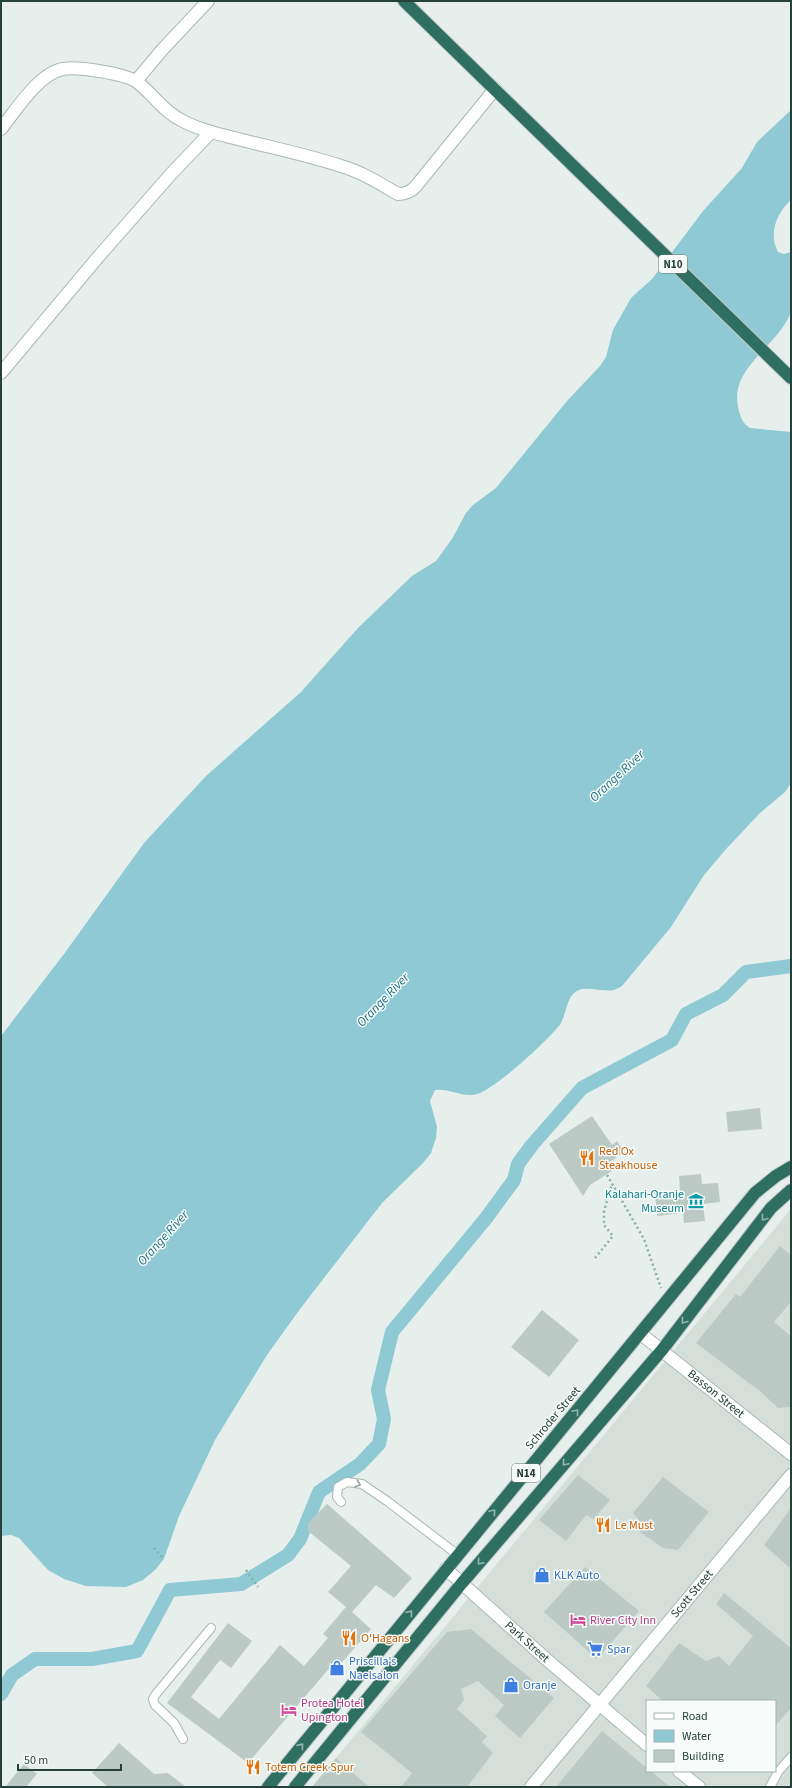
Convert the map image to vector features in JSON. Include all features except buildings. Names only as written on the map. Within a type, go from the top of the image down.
[{"type":"highway","name":"N10","points":[[404,1],[791,378]]},
{"type":"highway","name":"Schroder Street","points":[[268,1787],[446,1568],[641,1334],[755,1193],[776,1176],[791,1167]]},
{"type":"highway","name":"N14","points":[[295,1787],[462,1583],[662,1350],[771,1208],[791,1190]]},
{"type":"street","points":[[136,81],[162,50],[208,1]]},
{"type":"street","points":[[1,129],[32,91],[45,78],[61,69],[77,69],[110,73],[136,81],[174,117],[189,125],[342,166],[368,176],[398,194],[402,194],[410,192],[416,186],[495,89]]},
{"type":"street","points":[[1,373],[99,256],[171,174],[211,132]]},
{"type":"street","name":"Basson Street","points":[[641,1334],[791,1454]]},
{"type":"street","name":"Scott Street","points":[[531,1787],[791,1475]]},
{"type":"street","name":"Park Street","points":[[446,1568],[599,1706],[646,1743]]},
{"type":"street","points":[[681,1772],[699,1787]]},
{"type":"lane","points":[[341,1502],[336,1497],[338,1487],[345,1482],[357,1482],[387,1501],[458,1555]]},
{"type":"lane","points":[[183,1739],[174,1723],[155,1705],[153,1699],[211,1628]]},
{"type":"lane","points":[[770,1787],[778,1772],[791,1757]]},
{"type":"path","points":[[606,1175],[644,1239],[661,1289]]},
{"type":"path","points":[[595,1258],[613,1236],[604,1225],[604,1211],[612,1184]]},
{"type":"path","points":[[154,1548],[164,1559]]},
{"type":"path","points":[[246,1570],[257,1586]]},
{"type":"shaded area","points":[[791,1209],[791,1787],[312,1787]]},
{"type":"water","name":"Orange River","points":[[791,110],[791,200],[778,217],[774,231],[774,238],[778,252],[784,254],[791,252],[791,309],[784,326],[748,369],[741,380],[737,393],[738,407],[743,422],[747,426],[750,428],[791,432],[791,783],[785,792],[760,813],[704,875],[671,927],[622,986],[609,991],[582,989],[573,994],[567,1004],[561,1023],[546,1040],[522,1063],[485,1090],[477,1094],[466,1095],[446,1090],[435,1090],[430,1101],[437,1127],[436,1138],[431,1153],[423,1163],[382,1203],[300,1309],[267,1355],[215,1440],[179,1516],[164,1559],[155,1570],[143,1580],[126,1587],[86,1586],[64,1579],[48,1570],[19,1538],[11,1535],[1,1536],[1,1036],[64,954],[144,843],[206,776],[301,692],[358,628],[412,576],[436,561],[452,539],[466,513],[473,505],[496,488],[567,401],[600,366],[606,357],[613,330],[631,298],[652,279],[703,211],[742,168],[757,142]]},
{"type":"waterway","points":[[1,1694],[12,1675],[35,1659],[92,1659],[137,1651],[170,1590],[241,1584],[288,1555],[300,1539],[319,1492],[360,1464],[379,1444],[384,1419],[378,1390],[392,1332],[487,1217],[514,1180],[518,1164],[532,1145],[582,1088],[672,1040],[686,1014],[723,995],[746,972],[791,966]]},
{"type":"place","name":"Red Ox Steakhouse","points":[[587,1158]]},
{"type":"place","name":"Kalahari-Oranje Museum","points":[[696,1201]]},
{"type":"place","name":"Le Must","points":[[603,1525]]},
{"type":"place","name":"KLK Auto","points":[[542,1575]]},
{"type":"place","name":"River City Inn","points":[[578,1620]]},
{"type":"place","name":"O'Hagans","points":[[349,1638]]},
{"type":"place","name":"Spar","points":[[595,1649]]},
{"type":"place","name":"Priscilla's Naelsalon","points":[[337,1668]]},
{"type":"place","name":"Oranje","points":[[511,1685]]},
{"type":"place","name":"Protea Hotel Upington","points":[[289,1710]]},
{"type":"place","name":"Totem Creek Spur","points":[[253,1767]]}]
